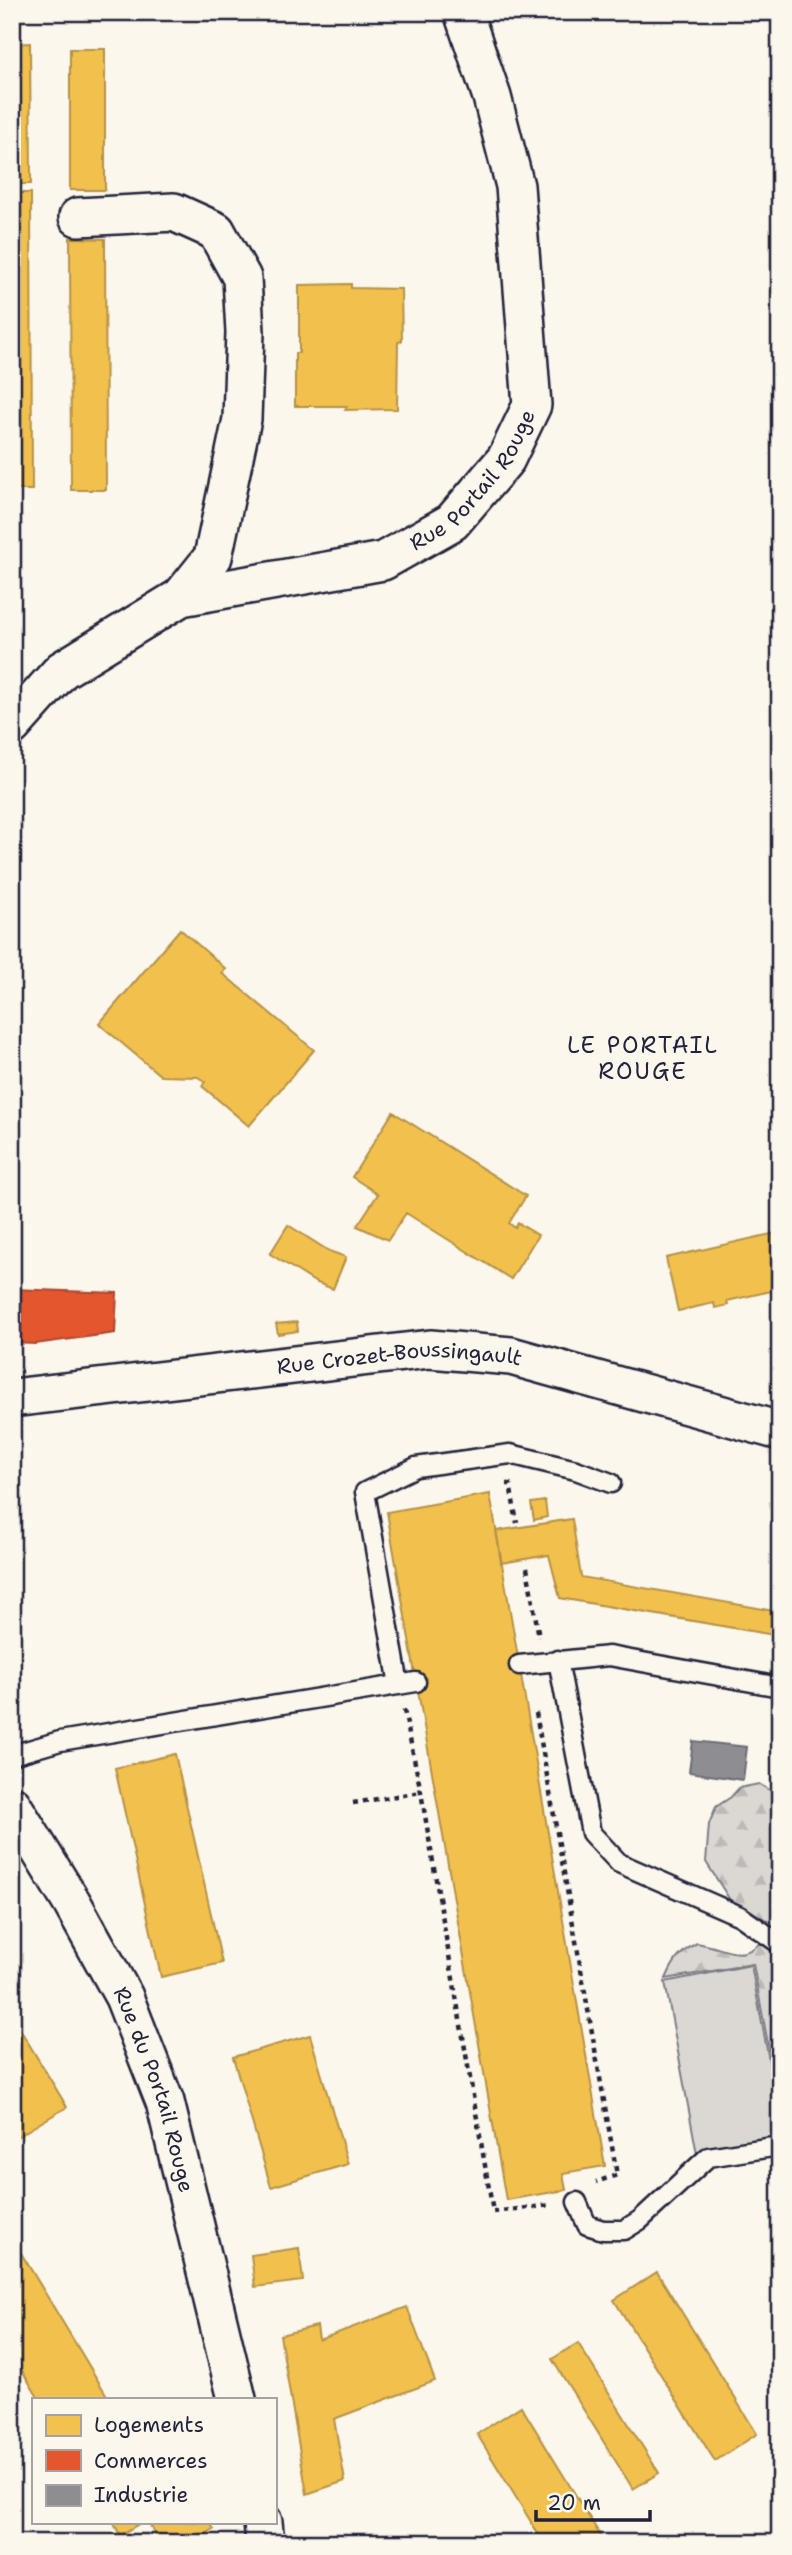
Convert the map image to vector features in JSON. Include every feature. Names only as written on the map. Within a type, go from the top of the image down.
[{"type":"street","name":"Rue Portail Rouge","points":[[181,597],[383,561],[452,522],[506,459],[522,426],[532,405],[515,186],[492,97],[463,12]]},
{"type":"street","name":"Rue Portail Rouge","points":[[12,726],[62,670],[181,597],[213,557],[242,419],[245,331],[242,278],[216,231],[174,212],[78,217]]},
{"type":"street","name":"Rue Crozet-Boussingault","points":[[12,1398],[430,1349],[511,1356],[780,1431]]},
{"type":"street","name":"Rue du Portail Rouge","points":[[12,1805],[72,1903],[124,1997],[165,2102],[237,2398]]},
{"type":"street","points":[[263,2524],[265,2543]]},
{"type":"lane","points":[[12,1755],[60,1741],[408,1684],[365,1492],[416,1467],[510,1454],[576,1470],[611,1483]]},
{"type":"lane","points":[[780,1687],[609,1656],[537,1663],[591,1833],[618,1863],[740,1916],[780,1944]]},
{"type":"lane","points":[[577,2202],[587,2225],[603,2230],[625,2230],[640,2220],[708,2158],[780,2146]]},
{"type":"path","points":[[510,1484],[517,1523]]},
{"type":"path","points":[[527,1568],[537,1663],[617,2175],[579,2188],[577,2202]]},
{"type":"path","points":[[408,1730],[493,2212],[558,2204]]},
{"type":"path","points":[[353,1802],[421,1792]]},
{"type":"green space","points":[[759,1784],[771,1791],[780,1802],[780,2108],[753,1964],[666,1979],[678,1958],[697,1943],[736,1953],[744,1952],[760,1943],[769,1933],[768,1921],[730,1900],[706,1862],[709,1824],[716,1807],[739,1788]]},
{"type":"green space","points":[[751,1965],[780,2119],[780,2138],[697,2154],[665,1982]]},
{"type":"building: Logements","points":[[30,43],[31,184],[12,184],[12,44]]},
{"type":"building: Logements","points":[[70,49],[105,49],[105,190],[70,190]]},
{"type":"building: Logements","points":[[12,193],[31,193],[32,490],[12,490]]},
{"type":"building: Logements","points":[[70,238],[105,239],[106,490],[71,490]]},
{"type":"building: Logements","points":[[351,284],[351,288],[401,289],[402,341],[398,342],[397,409],[345,410],[347,406],[295,406],[295,353],[299,353],[299,285]]},
{"type":"building: Logements","points":[[180,929],[226,969],[222,973],[314,1050],[249,1126],[202,1086],[205,1082],[198,1077],[161,1076],[99,1024]]},
{"type":"building: Logements","points":[[393,1112],[526,1196],[509,1223],[515,1228],[518,1223],[538,1235],[511,1279],[406,1213],[388,1240],[357,1226],[378,1194],[352,1177]]},
{"type":"building: Logements","points":[[288,1225],[329,1251],[346,1257],[333,1289],[315,1282],[270,1254]]},
{"type":"building: Logements","points":[[780,1232],[780,1289],[727,1301],[728,1305],[715,1308],[714,1303],[678,1311],[666,1258]]},
{"type":"building: Logements","points":[[297,1322],[298,1331],[278,1334],[276,1324]]},
{"type":"building: Logements","points":[[490,1494],[605,2166],[563,2173],[566,2190],[506,2200],[387,1512]]},
{"type":"building: Logements","points":[[545,1501],[547,1517],[534,1520],[531,1503]]},
{"type":"building: Logements","points":[[572,1519],[581,1577],[780,1612],[780,1636],[560,1598],[549,1555],[501,1563],[496,1531]]},
{"type":"building: Logements","points":[[175,1754],[222,1963],[161,1977],[115,1768]]},
{"type":"building: Logements","points":[[12,2016],[67,2107],[15,2138],[12,2133]]},
{"type":"building: Logements","points":[[310,2035],[348,2164],[271,2187],[233,2057]]},
{"type":"building: Logements","points":[[18,2248],[108,2398],[38,2398],[12,2354],[12,2252]]},
{"type":"building: Logements","points":[[299,2248],[303,2281],[255,2287],[251,2255]]},
{"type":"building: Logements","points":[[657,2272],[757,2434],[715,2461],[614,2300]]},
{"type":"building: Logements","points":[[407,2307],[435,2381],[334,2419],[345,2481],[307,2494],[280,2335],[317,2326],[319,2340]]},
{"type":"building: Logements","points":[[578,2343],[659,2473],[633,2489],[552,2359]]},
{"type":"building: Logements","points":[[521,2406],[605,2543],[544,2543],[477,2434]]},
{"type":"building: Logements","points":[[114,2524],[139,2524],[120,2535]]},
{"type":"building: Logements","points":[[149,2524],[210,2524],[214,2529],[191,2543],[161,2543]]},
{"type":"building: Commerces","points":[[12,1289],[117,1293],[115,1333],[35,1344],[12,1343]]},
{"type":"building: Industrie","points":[[693,1741],[747,1747],[743,1780],[689,1772]]},
{"type":"district","name":"LE PORTAIL ROUGE","points":[[643,1058]]}]
